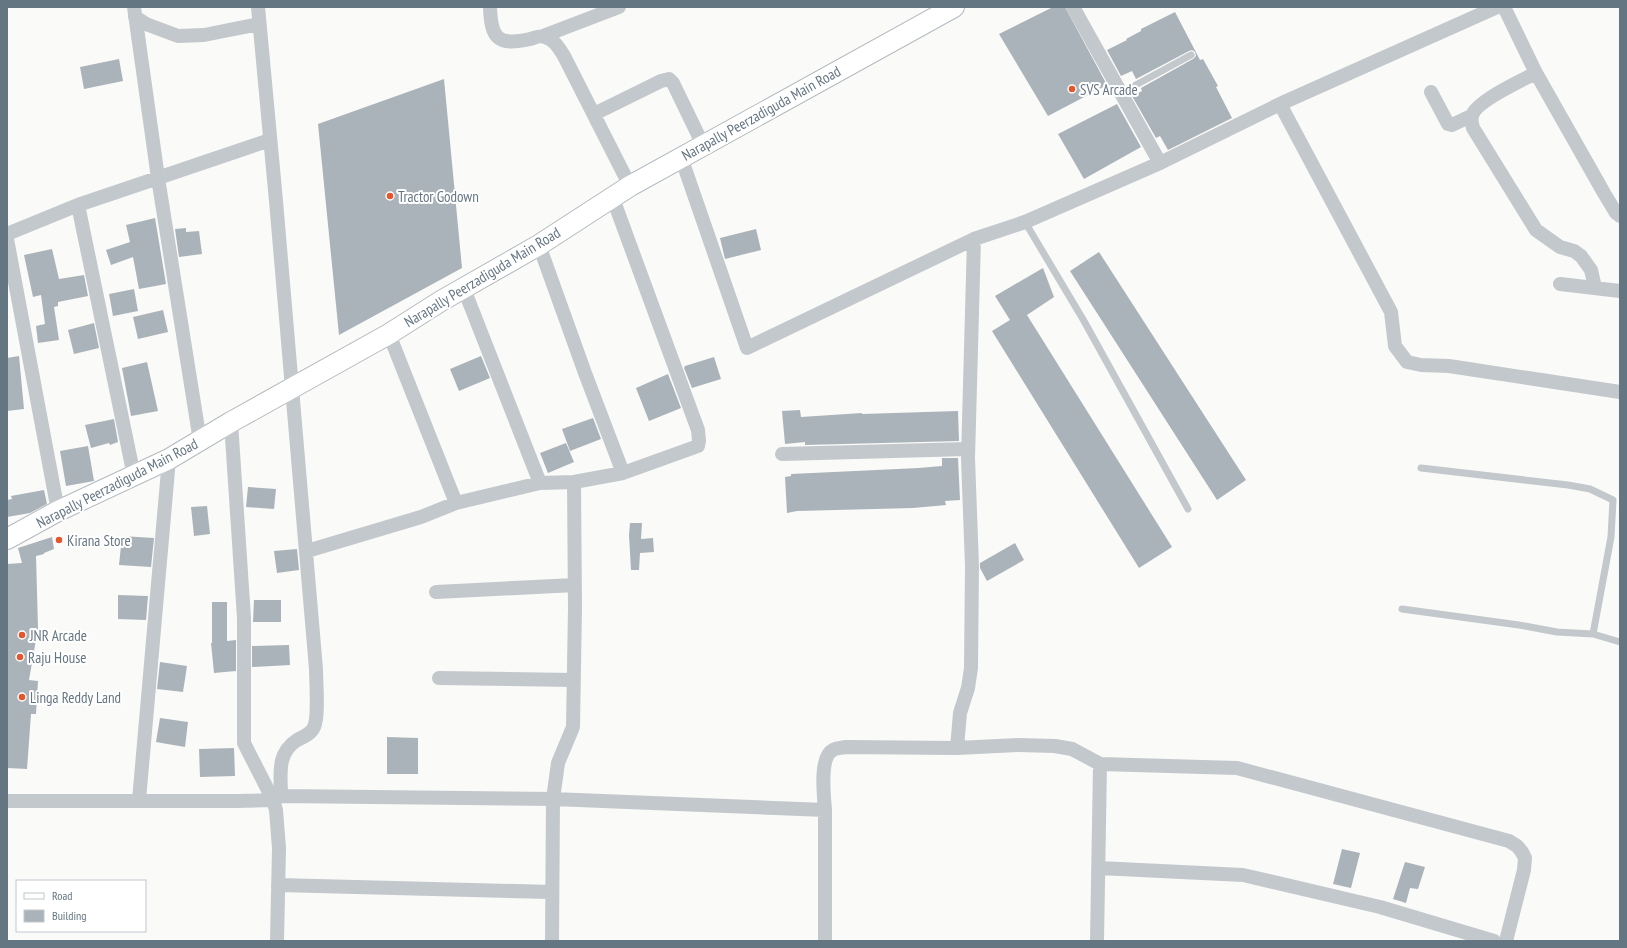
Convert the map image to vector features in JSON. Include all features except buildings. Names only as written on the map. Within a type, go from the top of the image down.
[{"type":"street","points":[[258,7],[291,389],[307,551],[316,669],[316,714],[314,727],[308,735],[296,741],[286,750],[281,761],[276,810],[279,848],[277,941]]},
{"type":"street","points":[[490,7],[493,31],[500,40],[513,42],[543,36],[619,7]]},
{"type":"street","name":"Narapally Peerzadiguda Main Road","points":[[7,539],[58,510],[169,459],[231,422],[389,334],[441,301],[539,244],[612,196],[954,7]]},
{"type":"street","points":[[1073,7],[1160,162]]},
{"type":"street","points":[[681,157],[746,348],[974,239],[1025,222],[1160,162],[1280,104],[1498,7]]},
{"type":"street","points":[[1504,7],[1536,73],[1604,193],[1616,213],[1620,216]]},
{"type":"street","points":[[134,12],[146,24],[178,36],[204,35],[259,24]]},
{"type":"street","points":[[134,12],[158,178],[200,441]]},
{"type":"street","points":[[543,36],[555,42],[564,56],[630,186]]},
{"type":"street","points":[[1431,92],[1449,125],[1471,116],[1475,109],[1484,102],[1536,73]]},
{"type":"street","points":[[594,114],[661,81],[669,80],[673,83],[703,145]]},
{"type":"street","points":[[1280,104],[1391,312],[1395,346],[1406,362],[1421,365],[1449,366],[1620,392]]},
{"type":"street","points":[[1471,116],[1473,128],[1536,230],[1560,247],[1574,251],[1581,256],[1591,270],[1595,287]]},
{"type":"street","points":[[7,234],[78,205],[270,140]]},
{"type":"street","points":[[307,551],[421,517],[456,503],[540,483],[574,482],[623,473],[698,446],[698,430],[612,196]]},
{"type":"street","points":[[78,205],[134,476]]},
{"type":"street","points":[[7,239],[58,510]]},
{"type":"street","points":[[957,748],[960,713],[968,688],[970,668],[972,566],[968,448],[974,239]]},
{"type":"street","points":[[539,244],[585,373],[623,473]]},
{"type":"street","points":[[1560,284],[1620,291]]},
{"type":"street","points":[[464,289],[540,483]]},
{"type":"street","points":[[389,334],[456,503]]},
{"type":"street","points":[[231,422],[244,618],[244,743],[277,798]]},
{"type":"street","points":[[782,454],[968,448]]},
{"type":"street","points":[[139,800],[169,459]]},
{"type":"street","points":[[552,941],[552,799],[558,763],[573,727],[575,586],[574,482]]},
{"type":"street","points":[[436,592],[575,586]]},
{"type":"street","points":[[439,678],[574,680]]},
{"type":"street","points":[[825,941],[824,769],[827,755],[833,750],[845,747],[921,746],[957,748],[1018,745],[1055,746],[1072,749],[1100,764],[1237,768],[1509,841],[1517,846],[1525,858],[1524,870],[1506,941]]},
{"type":"street","points":[[1097,941],[1100,764]]},
{"type":"street","points":[[7,801],[277,798],[552,799],[825,810]]},
{"type":"street","points":[[1099,868],[1242,875],[1380,907],[1494,941]]},
{"type":"street","points":[[278,885],[552,892]]},
{"type":"lane","points":[[1121,93],[1191,55]]},
{"type":"lane","points":[[1025,222],[1084,321],[1188,509]]},
{"type":"lane","points":[[1421,468],[1568,485],[1590,489],[1613,500],[1611,537],[1593,634]]},
{"type":"lane","points":[[1402,609],[1519,625],[1557,632],[1593,634],[1620,642]]},
{"type":"place","name":"SVS Arcade","points":[[1072,89]]},
{"type":"place","name":"Tractor Godown","points":[[390,196]]},
{"type":"place","name":"Kirana Store","points":[[59,540]]},
{"type":"place","name":"JNR Arcade","points":[[22,635]]},
{"type":"place","name":"Raju House","points":[[20,657]]},
{"type":"place","name":"Linga Reddy Land","points":[[22,697]]}]
